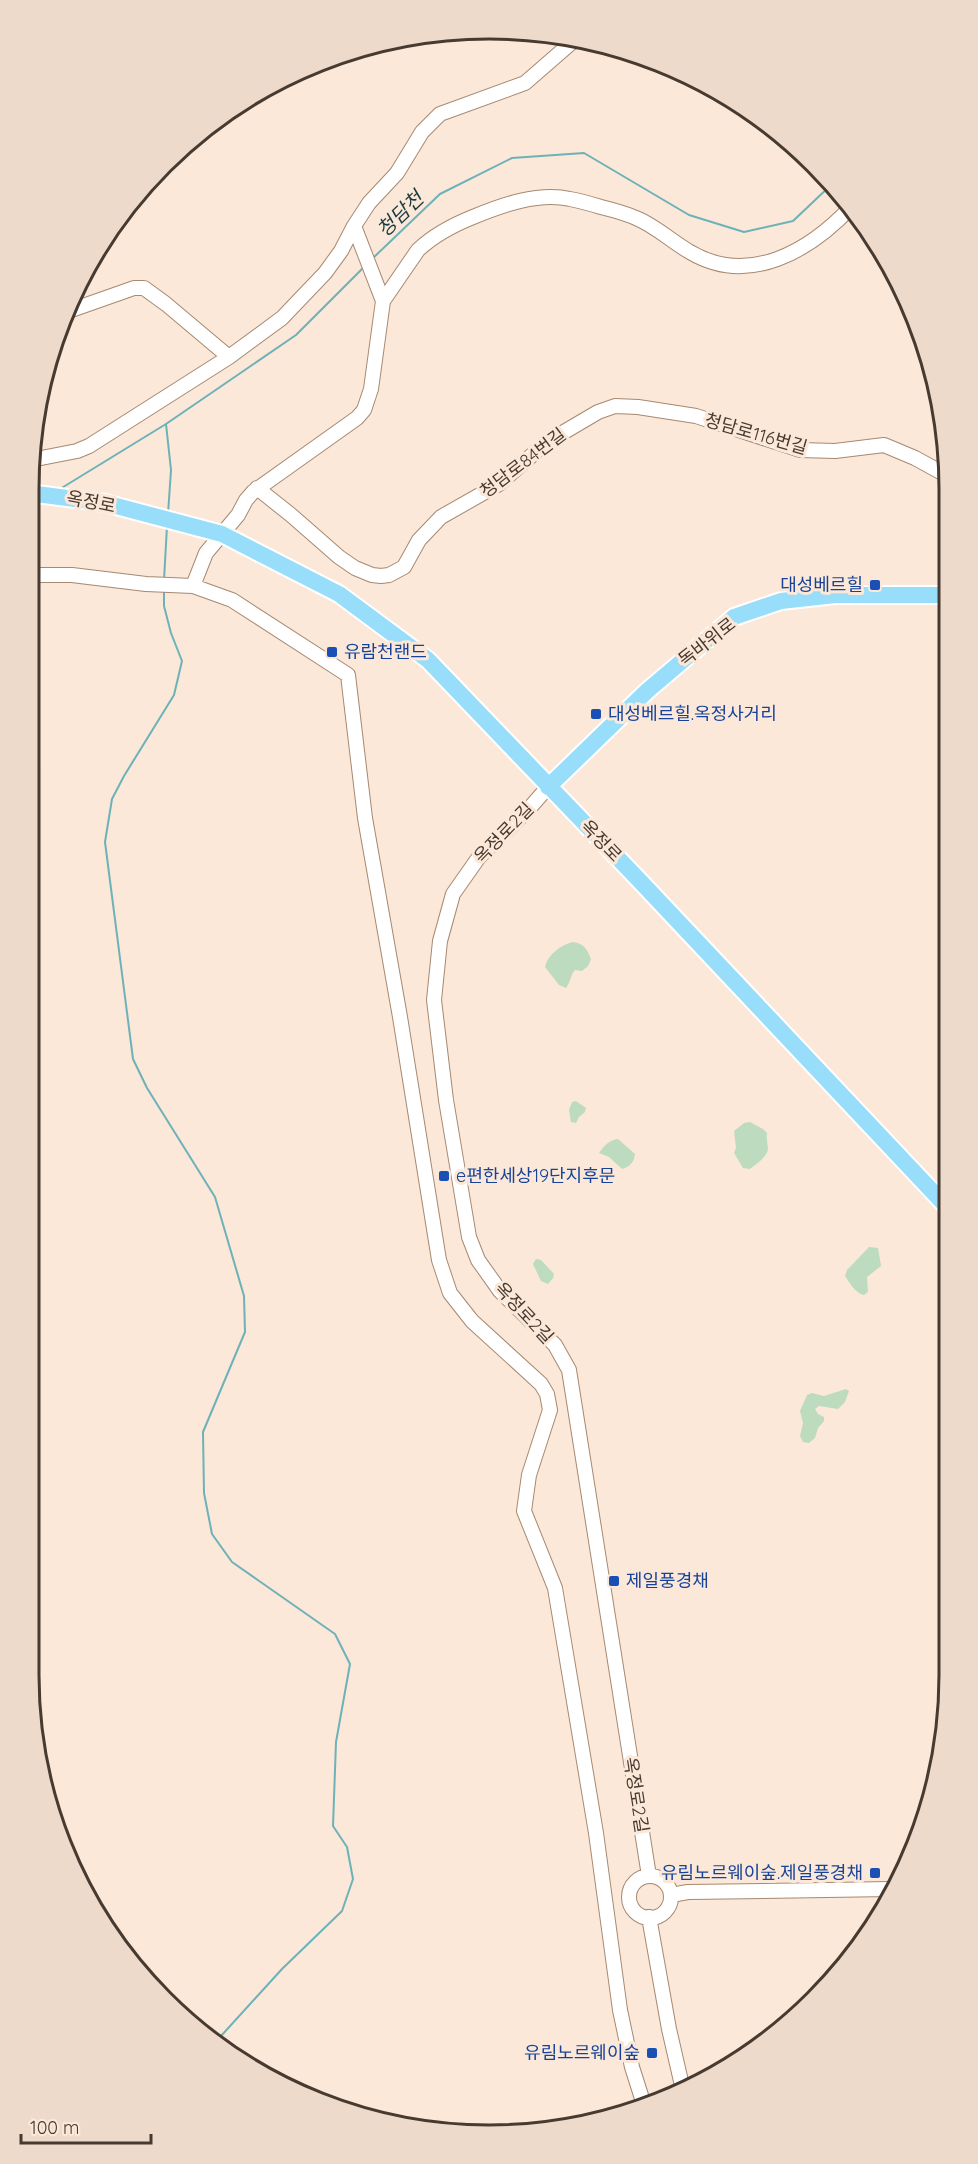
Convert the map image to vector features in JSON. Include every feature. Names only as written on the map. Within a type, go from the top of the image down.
[{"type":"main road","name":"옥정로","points":[[39,495],[105,503],[216,532],[339,594],[428,660],[939,1198]]},
{"type":"main road","name":"독바위로","points":[[548,787],[647,691],[734,618],[781,601],[835,595],[939,595]]},
{"type":"street","points":[[40,458],[77,451],[89,446],[229,357],[282,318],[310,290],[356,232],[369,203],[397,173],[430,122],[440,114],[525,83],[566,46]]},
{"type":"street","points":[[382,296],[425,243],[459,223],[508,204],[531,199],[569,198],[624,213],[638,218],[700,257],[723,266],[739,267],[759,265],[788,254],[821,234],[844,213]]},
{"type":"street","points":[[189,586],[216,532],[238,515],[246,500],[257,488],[357,418],[364,410],[370,389],[382,296],[356,232]]},
{"type":"street","points":[[77,308],[134,288],[144,288],[229,357]]},
{"type":"street","name":"청담로84번길","points":[[257,488],[355,568],[372,575],[389,575],[404,567],[419,540],[435,522],[449,511],[499,484],[547,442],[598,412],[615,406],[631,406]]},
{"type":"street","name":"청담로116번길","points":[[631,406],[696,416],[800,450],[835,451],[884,445],[938,471]]},
{"type":"street","points":[[39,568],[60,575]]},
{"type":"street","points":[[39,575],[189,586],[232,600],[348,675],[365,818],[439,1260],[450,1293],[472,1322],[541,1384],[547,1394],[550,1410],[529,1475],[524,1511],[555,1588],[596,1833],[620,2010],[632,2067],[642,2098]]},
{"type":"street","name":"옥정로2길","points":[[548,787],[527,811],[478,857],[453,894],[440,941],[434,1000],[446,1100],[469,1237],[478,1260],[500,1291],[555,1345],[569,1370],[649,1876]]},
{"type":"street","points":[[649,1876],[666,1883],[671,1895],[667,1908],[656,1917],[649,1917],[636,1912],[632,1907],[630,1893],[636,1881],[649,1876]]},
{"type":"street","points":[[671,1895],[688,1892],[885,1889]]},
{"type":"street","points":[[649,1917],[667,2019],[681,2082]]},
{"type":"green space","points":[[572,942],[584,947],[591,959],[582,971],[575,970],[566,988],[559,985],[545,967],[555,951]]},
{"type":"green space","points":[[576,1101],[586,1108],[576,1123],[571,1122],[569,1110],[572,1102]]},
{"type":"green space","points":[[750,1122],[767,1133],[768,1149],[763,1158],[750,1169],[743,1168],[734,1153],[736,1148],[734,1131],[744,1123]]},
{"type":"green space","points":[[618,1139],[635,1154],[631,1164],[622,1169],[609,1157],[599,1153],[607,1144]]},
{"type":"green space","points":[[869,1247],[878,1248],[881,1266],[867,1277],[868,1292],[864,1295],[855,1290],[845,1276],[847,1270]]},
{"type":"green space","points":[[536,1259],[541,1260],[554,1274],[548,1284],[541,1281],[533,1264]]},
{"type":"green space","points":[[846,1389],[849,1391],[845,1402],[838,1409],[819,1406],[815,1409],[824,1417],[824,1421],[818,1428],[815,1438],[809,1443],[803,1442],[800,1436],[803,1423],[800,1411],[807,1395],[812,1393],[824,1396]]},
{"type":"waterway","name":"청담천","points":[[372,259],[440,194],[512,158],[584,153],[689,215],[744,232],[793,221],[825,190]]},
{"type":"waterway","name":"청담천","points":[[60,489],[166,424],[296,335],[364,267]]},
{"type":"waterway","points":[[166,424],[171,470],[168,514]]},
{"type":"waterway","points":[[164,580],[167,526]]},
{"type":"waterway","points":[[164,588],[164,606],[182,661],[174,695],[112,799],[105,842],[133,1059],[147,1088],[215,1197],[244,1296],[245,1332],[203,1432],[204,1493],[212,1534],[232,1562],[335,1634],[350,1664],[336,1742],[333,1826],[347,1847],[353,1879],[342,1911],[282,1969],[221,2036]]},
{"type":"place","name":"대성베르힐","points":[[875,585]]},
{"type":"place","name":"유람천랜드","points":[[332,652]]},
{"type":"place","name":"대성베르힐.옥정사거리","points":[[596,714]]},
{"type":"place","name":"e편한세상19단지후문","points":[[444,1176]]},
{"type":"place","name":"제일풍경채","points":[[614,1581]]},
{"type":"place","name":"유림노르웨이숲.제일풍경채","points":[[875,1873]]},
{"type":"place","name":"유림노르웨이숲","points":[[652,2053]]}]
